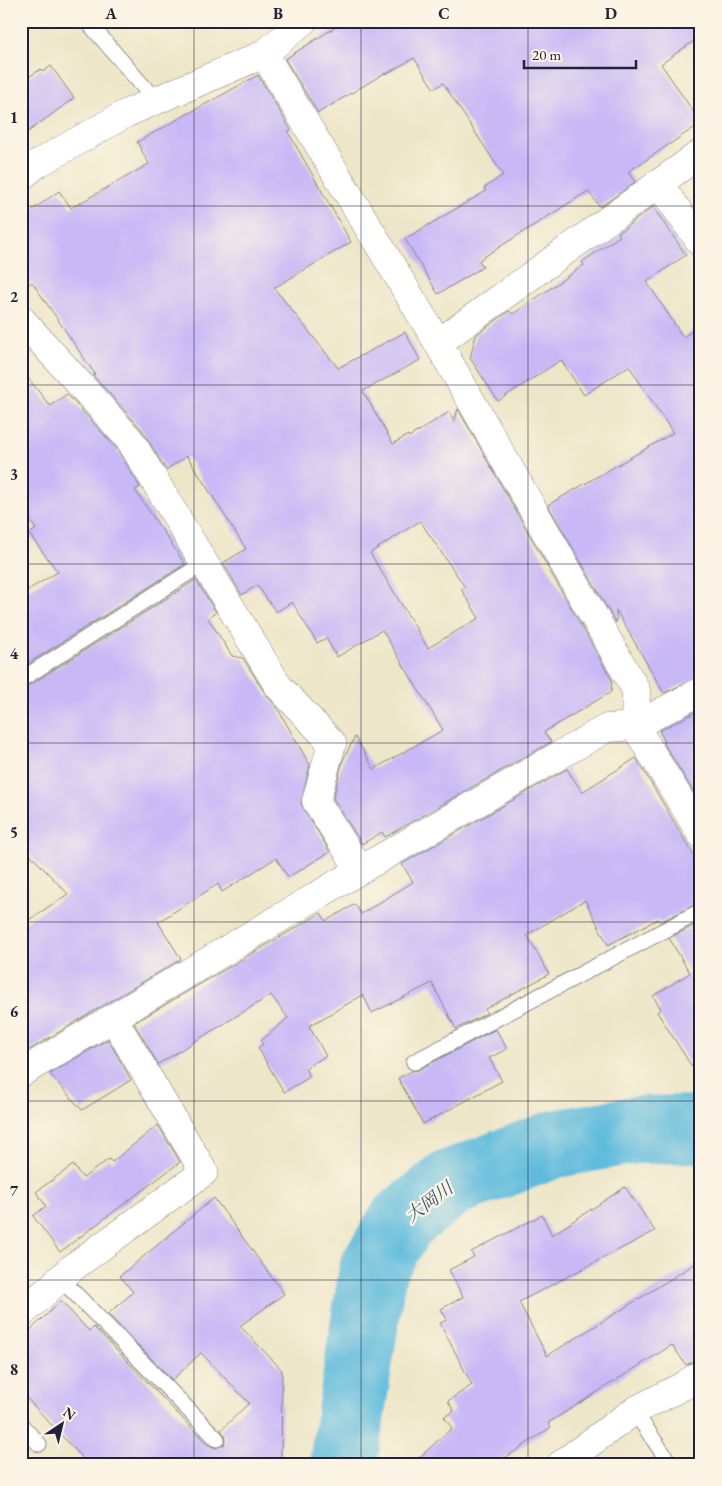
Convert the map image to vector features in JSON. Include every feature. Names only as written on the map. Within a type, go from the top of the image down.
[{"type":"street","points":[[21,177],[37,164],[127,113],[264,54],[303,21]]},
{"type":"street","points":[[264,54],[438,343],[636,690],[635,726],[701,834]]},
{"type":"street","points":[[438,343],[701,153]]},
{"type":"street","points":[[658,183],[701,243]]},
{"type":"street","points":[[21,318],[130,440],[279,687],[332,743],[316,801],[360,870]]},
{"type":"street","points":[[21,1074],[360,870],[607,728],[635,726],[701,691]]},
{"type":"street","points":[[21,1314],[61,1279],[204,1172],[113,1018]]},
{"type":"street","points":[[560,1465],[634,1411],[684,1386],[701,1374]]},
{"type":"lane","points":[[87,21],[155,100]]},
{"type":"lane","points":[[25,677],[204,562]]},
{"type":"lane","points":[[414,1062],[701,911]]},
{"type":"lane","points":[[61,1279],[217,1439]]},
{"type":"lane","points":[[634,1411],[671,1465]]},
{"type":"lane","points":[[21,1425],[39,1444]]},
{"type":"building","points":[[345,21],[701,21],[701,36],[661,64],[701,123],[628,172],[635,182],[600,207],[588,191],[479,260],[483,267],[438,294],[405,239],[486,191],[484,188],[503,175],[443,83],[434,89],[414,58],[318,113],[285,59]]},
{"type":"building","points":[[51,66],[74,98],[21,137],[21,82],[41,69],[43,72]]},
{"type":"building","points":[[258,75],[291,130],[288,132],[351,242],[274,288],[338,368],[405,332],[420,360],[363,391],[393,444],[408,435],[409,437],[449,412],[454,422],[458,409],[612,680],[611,692],[544,732],[551,742],[385,837],[382,832],[362,844],[333,798],[343,760],[355,737],[374,769],[443,730],[382,630],[337,657],[326,638],[317,643],[292,602],[276,612],[257,585],[242,595],[223,563],[246,549],[187,456],[166,470],[142,430],[93,375],[95,374],[32,282],[21,290],[21,218],[59,191],[71,208],[149,164],[137,142]],"holes":[[[420,521],[465,587],[461,589],[479,618],[428,648],[370,553]]]},
{"type":"building","points":[[653,207],[686,255],[647,282],[683,337],[701,325],[701,676],[664,693],[616,610],[616,623],[548,505],[673,433],[629,366],[584,395],[561,360],[498,401],[470,358],[476,335],[509,311],[513,314],[584,265],[582,262],[620,236],[618,233]]},
{"type":"building","points":[[21,369],[50,406],[67,394],[117,449],[140,487],[135,490],[185,564],[21,668],[21,594],[58,572],[29,534],[36,529],[21,509]]},
{"type":"building","points":[[196,580],[216,612],[208,618],[232,656],[243,658],[266,695],[276,706],[310,765],[301,804],[330,852],[288,877],[276,858],[222,892],[218,884],[158,922],[181,959],[29,1050],[21,1041],[21,925],[68,894],[21,845],[21,686],[30,685]]},
{"type":"building","points":[[701,709],[701,797],[698,799],[663,742],[665,741],[659,731]]},
{"type":"building","points":[[636,758],[701,867],[701,902],[660,922],[658,919],[608,945],[585,900],[527,935],[549,974],[485,1009],[487,1013],[456,1029],[432,983],[372,1013],[363,995],[309,1026],[326,1056],[305,1068],[310,1077],[284,1092],[258,1048],[263,1044],[261,1041],[288,1018],[271,995],[158,1064],[134,1023],[321,913],[326,921],[355,904],[361,914],[413,882],[402,864],[567,769],[582,792]]},
{"type":"building","points":[[701,922],[701,1081],[657,1012],[661,1009],[653,996],[690,973],[669,938]]},
{"type":"building","points":[[496,1029],[507,1049],[489,1058],[502,1081],[423,1124],[398,1078],[418,1070]]},
{"type":"building","points":[[108,1039],[131,1080],[82,1110],[50,1074]]},
{"type":"building","points":[[158,1125],[180,1162],[60,1252],[33,1216],[46,1206],[36,1192],[73,1165],[83,1178],[109,1159],[112,1162]]},
{"type":"building","points":[[625,1187],[655,1231],[519,1302],[547,1356],[701,1260],[701,1358],[686,1365],[672,1345],[548,1423],[551,1427],[495,1465],[411,1465],[452,1428],[444,1417],[454,1411],[448,1401],[472,1385],[440,1323],[447,1320],[441,1309],[463,1297],[449,1270],[474,1257],[471,1252],[542,1215],[552,1235]]},
{"type":"building","points":[[214,1198],[284,1294],[240,1326],[282,1370],[281,1465],[89,1465],[21,1392],[21,1339],[61,1301],[89,1331],[94,1327],[207,1444],[215,1448],[224,1445],[226,1437],[221,1430],[249,1403],[201,1353],[172,1380],[108,1314],[133,1292],[120,1276]]},
{"type":"waterway","name":"大岡川","points":[[343,1465],[373,1269],[402,1221],[451,1183],[555,1144],[635,1130],[701,1129]]}]
